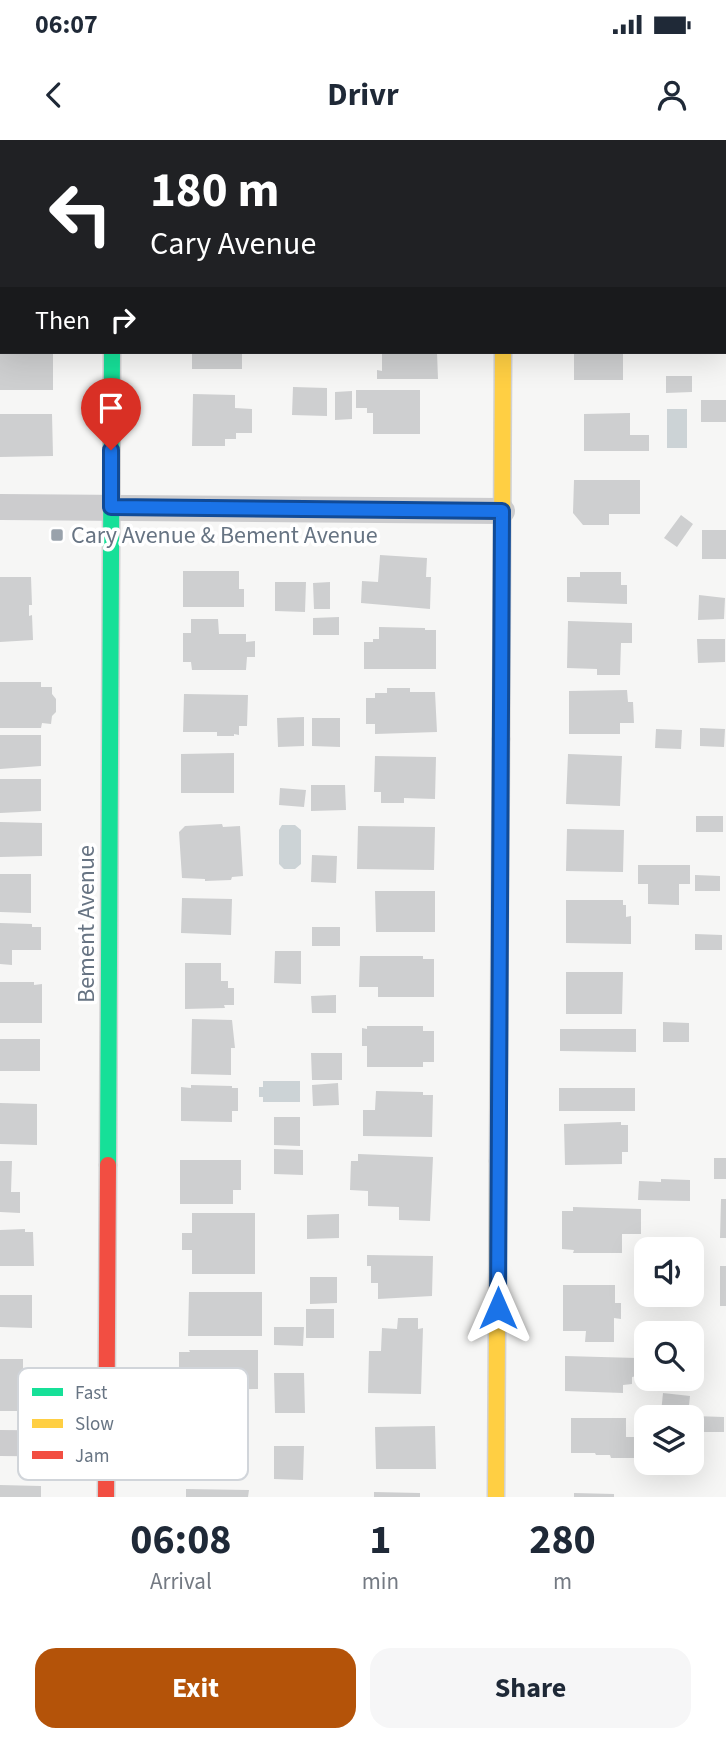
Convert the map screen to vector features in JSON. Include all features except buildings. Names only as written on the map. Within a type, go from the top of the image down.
[{"type":"street","name":"Bement Avenue","points":[[106,1368],[112,354]]},
{"type":"street","points":[[496,1497],[503,354]]},
{"type":"street","points":[[0,507],[502,511]]},
{"type":"street","points":[[0,1443],[18,1443]]},
{"type":"shaded area","points":[[667,409],[687,409],[687,448],[667,448]]},
{"type":"shaded area","points":[[282,825],[295,825],[301,830],[301,864],[295,869],[284,869],[279,864],[279,830]]},
{"type":"shaded area","points":[[263,1081],[300,1081],[300,1102],[263,1102],[263,1097],[259,1097],[259,1087],[263,1087]]},
{"type":"traffic: fast","points":[[108,1165],[112,354]]},
{"type":"traffic: fast","points":[[498,1161],[501,739]]},
{"type":"traffic: slow","points":[[501,739],[503,354]]},
{"type":"traffic: slow","points":[[496,1497],[498,1161]]},
{"type":"traffic: jam","points":[[107,1368],[108,1165]]},
{"type":"traffic: jam","points":[[106,1480],[106,1497]]},
{"type":"place","name":"Cary Avenue & Bement Avenue","points":[[57,535]]},
{"type":"route","points":[[111,450],[111,507],[502,511],[498,1308]]}]
